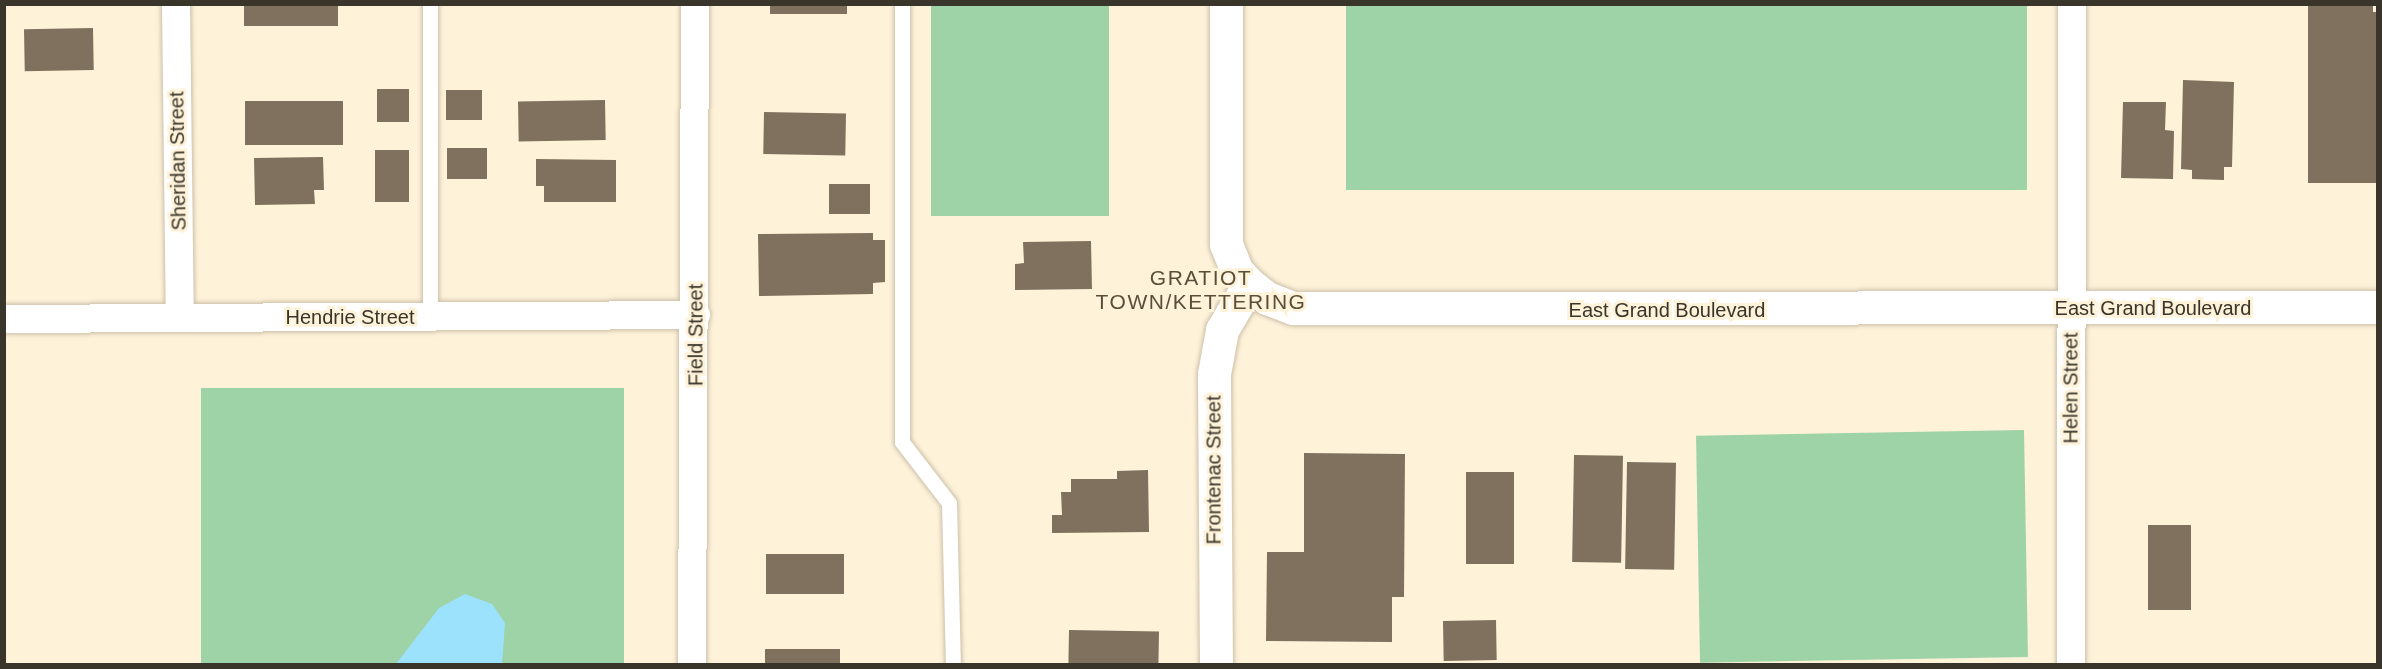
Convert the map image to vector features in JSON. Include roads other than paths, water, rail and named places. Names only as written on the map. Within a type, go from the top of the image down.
[{"type":"main road","name":"East Grand Boulevard","points":[[1226,4],[1226,244],[1237,271],[1249,284],[1267,298],[1309,310],[2378,307]]},
{"type":"main road","name":"Frontenac Street","points":[[1216,664],[1214,374],[1222,330],[1249,284]]},
{"type":"street","name":"Sheridan Street","points":[[176,4],[180,318]]},
{"type":"street","name":"Field Street","points":[[692,664],[689,567],[696,315],[695,4]]},
{"type":"street","name":"Helen Street","points":[[2071,664],[2072,4]]},
{"type":"street","name":"Hendrie Street","points":[[4,319],[696,315]]},
{"type":"lane","points":[[430,4],[430,317]]},
{"type":"lane","points":[[902,4],[902,442],[949,503],[953,664]]},
{"type":"water","points":[[465,594],[492,604],[505,623],[502,664],[396,664],[439,608]]},
{"type":"district","name":"GRATIOT TOWN/KETTERING","points":[[1201,290]]}]
